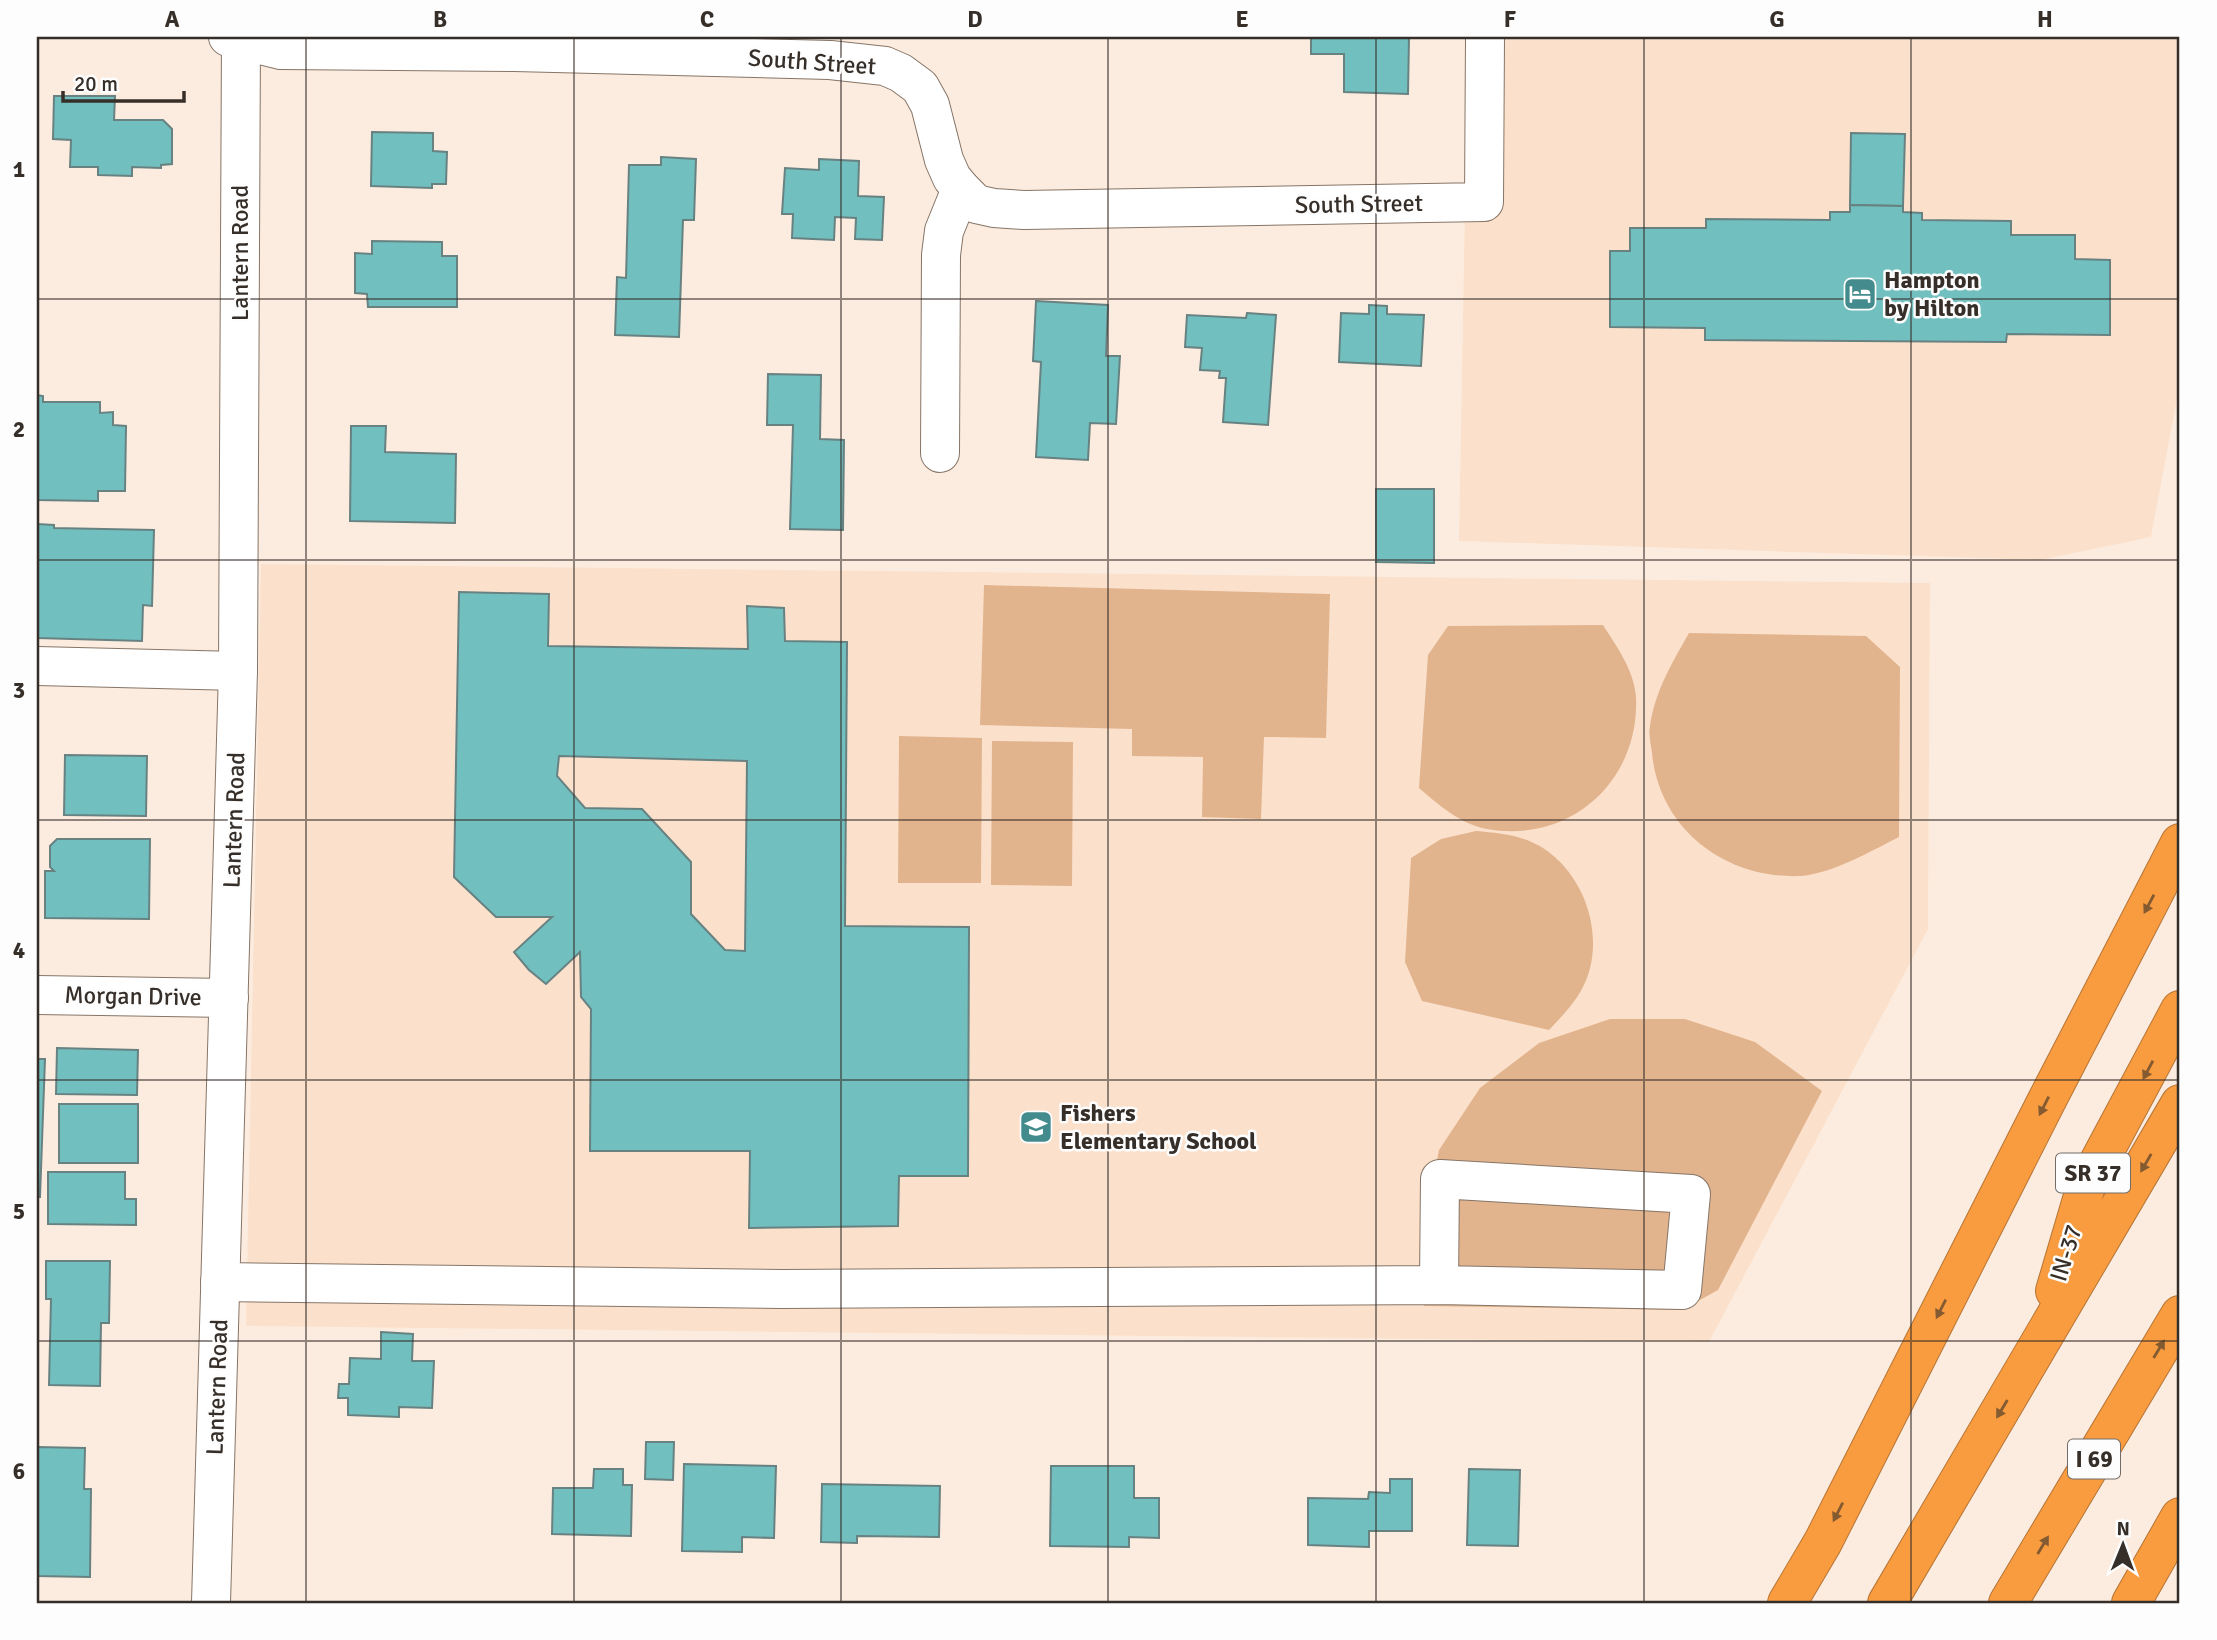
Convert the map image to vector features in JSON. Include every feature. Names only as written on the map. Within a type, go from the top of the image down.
[{"type":"highway","points":[[1787,1603],[1823,1542],[2039,1114],[2180,844]]},
{"type":"highway","name":"IN-37","points":[[2037,1350],[2086,1186],[2180,1010]]},
{"type":"highway","points":[[1887,1603],[2180,1104]]},
{"type":"highway","name":"I 69","points":[[2008,1603],[2180,1315]]},
{"type":"highway","points":[[2131,1603],[2180,1517]]},
{"type":"street","name":"South Street","points":[[236,38],[281,50],[514,44],[830,60],[885,66],[901,73],[920,87],[930,105],[944,160],[952,178],[961,189],[976,204],[1024,210],[1484,202],[1485,37]]},
{"type":"street","name":"Lantern Road","points":[[211,1603],[238,671],[236,38]]},
{"type":"street","points":[[940,453],[940,255],[944,231],[961,189]]},
{"type":"street","points":[[37,666],[238,671]]},
{"type":"street","name":"Morgan Drive","points":[[37,995],[229,998]]},
{"type":"street","points":[[220,1282],[782,1289],[1438,1285],[1682,1290],[1691,1194],[1440,1178],[1438,1285]]},
{"type":"shaded area","points":[[1468,37],[2180,37],[2180,383],[2151,537],[2041,560],[1459,541]]},
{"type":"shaded area","name":"Fishers Elementary School","points":[[261,564],[1930,583],[1928,929],[1709,1342],[246,1326]]},
{"type":"shaded area","points":[[984,585],[1330,594],[1326,738],[1264,737],[1261,819],[1202,817],[1203,757],[1132,756],[1132,729],[980,725]]},
{"type":"shaded area","points":[[1603,625],[1628,668],[1636,697],[1634,727],[1626,755],[1612,780],[1594,800],[1572,816],[1546,827],[1517,831],[1487,829],[1459,818],[1419,788],[1428,655],[1448,626]]},
{"type":"shaded area","points":[[1689,633],[1866,636],[1900,667],[1899,837],[1838,866],[1800,876],[1772,875],[1746,869],[1700,844],[1682,826],[1667,804],[1657,780],[1649,736],[1652,713],[1660,689]]},
{"type":"shaded area","points":[[899,736],[982,738],[981,883],[898,883]]},
{"type":"shaded area","points":[[992,741],[1073,742],[1072,886],[991,885]]},
{"type":"shaded area","points":[[1476,831],[1519,837],[1543,848],[1569,872],[1586,903],[1593,938],[1589,972],[1567,1011],[1549,1030],[1422,1001],[1405,962],[1411,858],[1441,839]]},
{"type":"shaded area","points":[[1610,1019],[1685,1019],[1755,1042],[1822,1091],[1718,1290],[1682,1310],[1424,1306],[1425,1220],[1439,1150],[1480,1088],[1539,1043]]},
{"type":"building","points":[[1311,37],[1409,38],[1408,94],[1344,92],[1344,54],[1311,54]]},
{"type":"building","points":[[54,96],[115,96],[114,120],[163,120],[172,129],[172,164],[161,165],[161,168],[132,167],[132,176],[98,175],[98,167],[70,167],[71,140],[53,139]]},
{"type":"building","points":[[372,132],[433,133],[433,151],[447,152],[446,184],[432,184],[432,188],[371,186]]},
{"type":"building","points":[[1851,133],[1905,134],[1903,206],[1850,205]]},
{"type":"building","points":[[661,157],[696,159],[694,220],[683,220],[679,337],[615,335],[617,277],[626,278],[629,165],[661,165]]},
{"type":"building","points":[[819,159],[859,161],[858,196],[884,197],[882,240],[855,239],[856,218],[835,217],[834,240],[792,238],[793,214],[782,214],[785,168],[819,170]]},
{"type":"building","name":"Hampton by Hilton","points":[[1850,205],[1903,206],[1903,212],[1922,213],[1922,220],[2011,221],[2011,235],[2075,235],[2075,259],[2110,260],[2110,335],[2007,334],[2006,342],[1705,340],[1705,328],[1610,327],[1610,251],[1630,251],[1630,228],[1706,228],[1706,219],[1830,220],[1830,212],[1850,212]]},
{"type":"building","points":[[372,241],[442,242],[442,256],[457,256],[457,307],[368,307],[367,294],[355,293],[355,253],[372,254]]},
{"type":"building","points":[[1036,301],[1108,305],[1106,356],[1120,356],[1116,424],[1090,423],[1088,460],[1036,457],[1041,362],[1033,361]]},
{"type":"building","points":[[1369,305],[1387,306],[1387,314],[1424,315],[1421,366],[1339,362],[1341,313],[1369,314]]},
{"type":"building","points":[[1247,313],[1276,315],[1268,425],[1223,422],[1226,378],[1219,378],[1220,371],[1200,370],[1202,348],[1185,347],[1187,315],[1246,318]]},
{"type":"building","points":[[768,374],[821,375],[820,439],[844,440],[843,530],[790,529],[793,425],[767,425]]},
{"type":"building","points":[[37,395],[43,396],[43,402],[100,402],[100,413],[113,412],[113,425],[126,426],[125,491],[98,491],[98,501],[37,500]]},
{"type":"building","points":[[351,426],[386,426],[385,452],[456,454],[455,523],[350,521]]},
{"type":"building","points":[[1376,489],[1434,489],[1434,563],[1376,562]]},
{"type":"building","points":[[37,524],[54,525],[54,528],[154,530],[152,606],[143,605],[142,641],[37,638]]},
{"type":"building","points":[[459,592],[549,594],[548,646],[748,649],[747,606],[784,608],[785,641],[847,642],[845,926],[969,927],[968,1176],[899,1176],[898,1226],[749,1228],[750,1151],[590,1151],[591,1009],[581,997],[580,952],[546,984],[529,970],[514,952],[552,917],[496,917],[454,877]],"holes":[[[559,756],[747,761],[745,951],[725,950],[691,914],[691,862],[642,809],[585,808],[557,776]]]},
{"type":"building","points":[[65,755],[147,756],[146,816],[64,815]]},
{"type":"building","points":[[57,839],[150,839],[149,919],[45,918],[45,871],[54,871],[50,867],[50,846]]},
{"type":"building","points":[[57,1048],[138,1050],[137,1095],[56,1094]]},
{"type":"building","points":[[37,1059],[45,1059],[40,1197],[37,1197]]},
{"type":"building","points":[[59,1104],[138,1104],[138,1163],[59,1163]]},
{"type":"building","points":[[48,1172],[125,1172],[125,1199],[136,1199],[136,1225],[48,1224]]},
{"type":"building","points":[[46,1261],[110,1261],[109,1323],[101,1323],[100,1386],[49,1385],[51,1299],[46,1299]]},
{"type":"building","points":[[381,1332],[413,1334],[412,1361],[434,1361],[432,1408],[399,1407],[399,1417],[348,1415],[348,1398],[338,1398],[339,1384],[349,1384],[350,1358],[381,1359]]},
{"type":"building","points":[[646,1442],[674,1442],[673,1480],[645,1479]]},
{"type":"building","points":[[37,1447],[85,1448],[84,1489],[91,1489],[90,1577],[37,1576]]},
{"type":"building","points":[[684,1464],[776,1466],[774,1538],[742,1537],[742,1552],[682,1551]]},
{"type":"building","points":[[1051,1466],[1134,1466],[1134,1498],[1159,1498],[1159,1538],[1129,1537],[1129,1547],[1050,1546]]},
{"type":"building","points":[[594,1469],[623,1469],[623,1485],[632,1485],[631,1536],[552,1534],[553,1488],[593,1488]]},
{"type":"building","points":[[1469,1469],[1520,1470],[1518,1546],[1467,1545]]},
{"type":"building","points":[[1390,1479],[1412,1479],[1412,1531],[1369,1531],[1369,1547],[1308,1545],[1308,1498],[1368,1499],[1369,1492],[1390,1493]]},
{"type":"building","points":[[822,1484],[940,1486],[939,1537],[857,1536],[857,1543],[821,1542]]},
{"type":"place","name":"Hampton by Hilton","points":[[1860,294]]},
{"type":"place","name":"Fishers Elementary School","points":[[1036,1127]]}]
